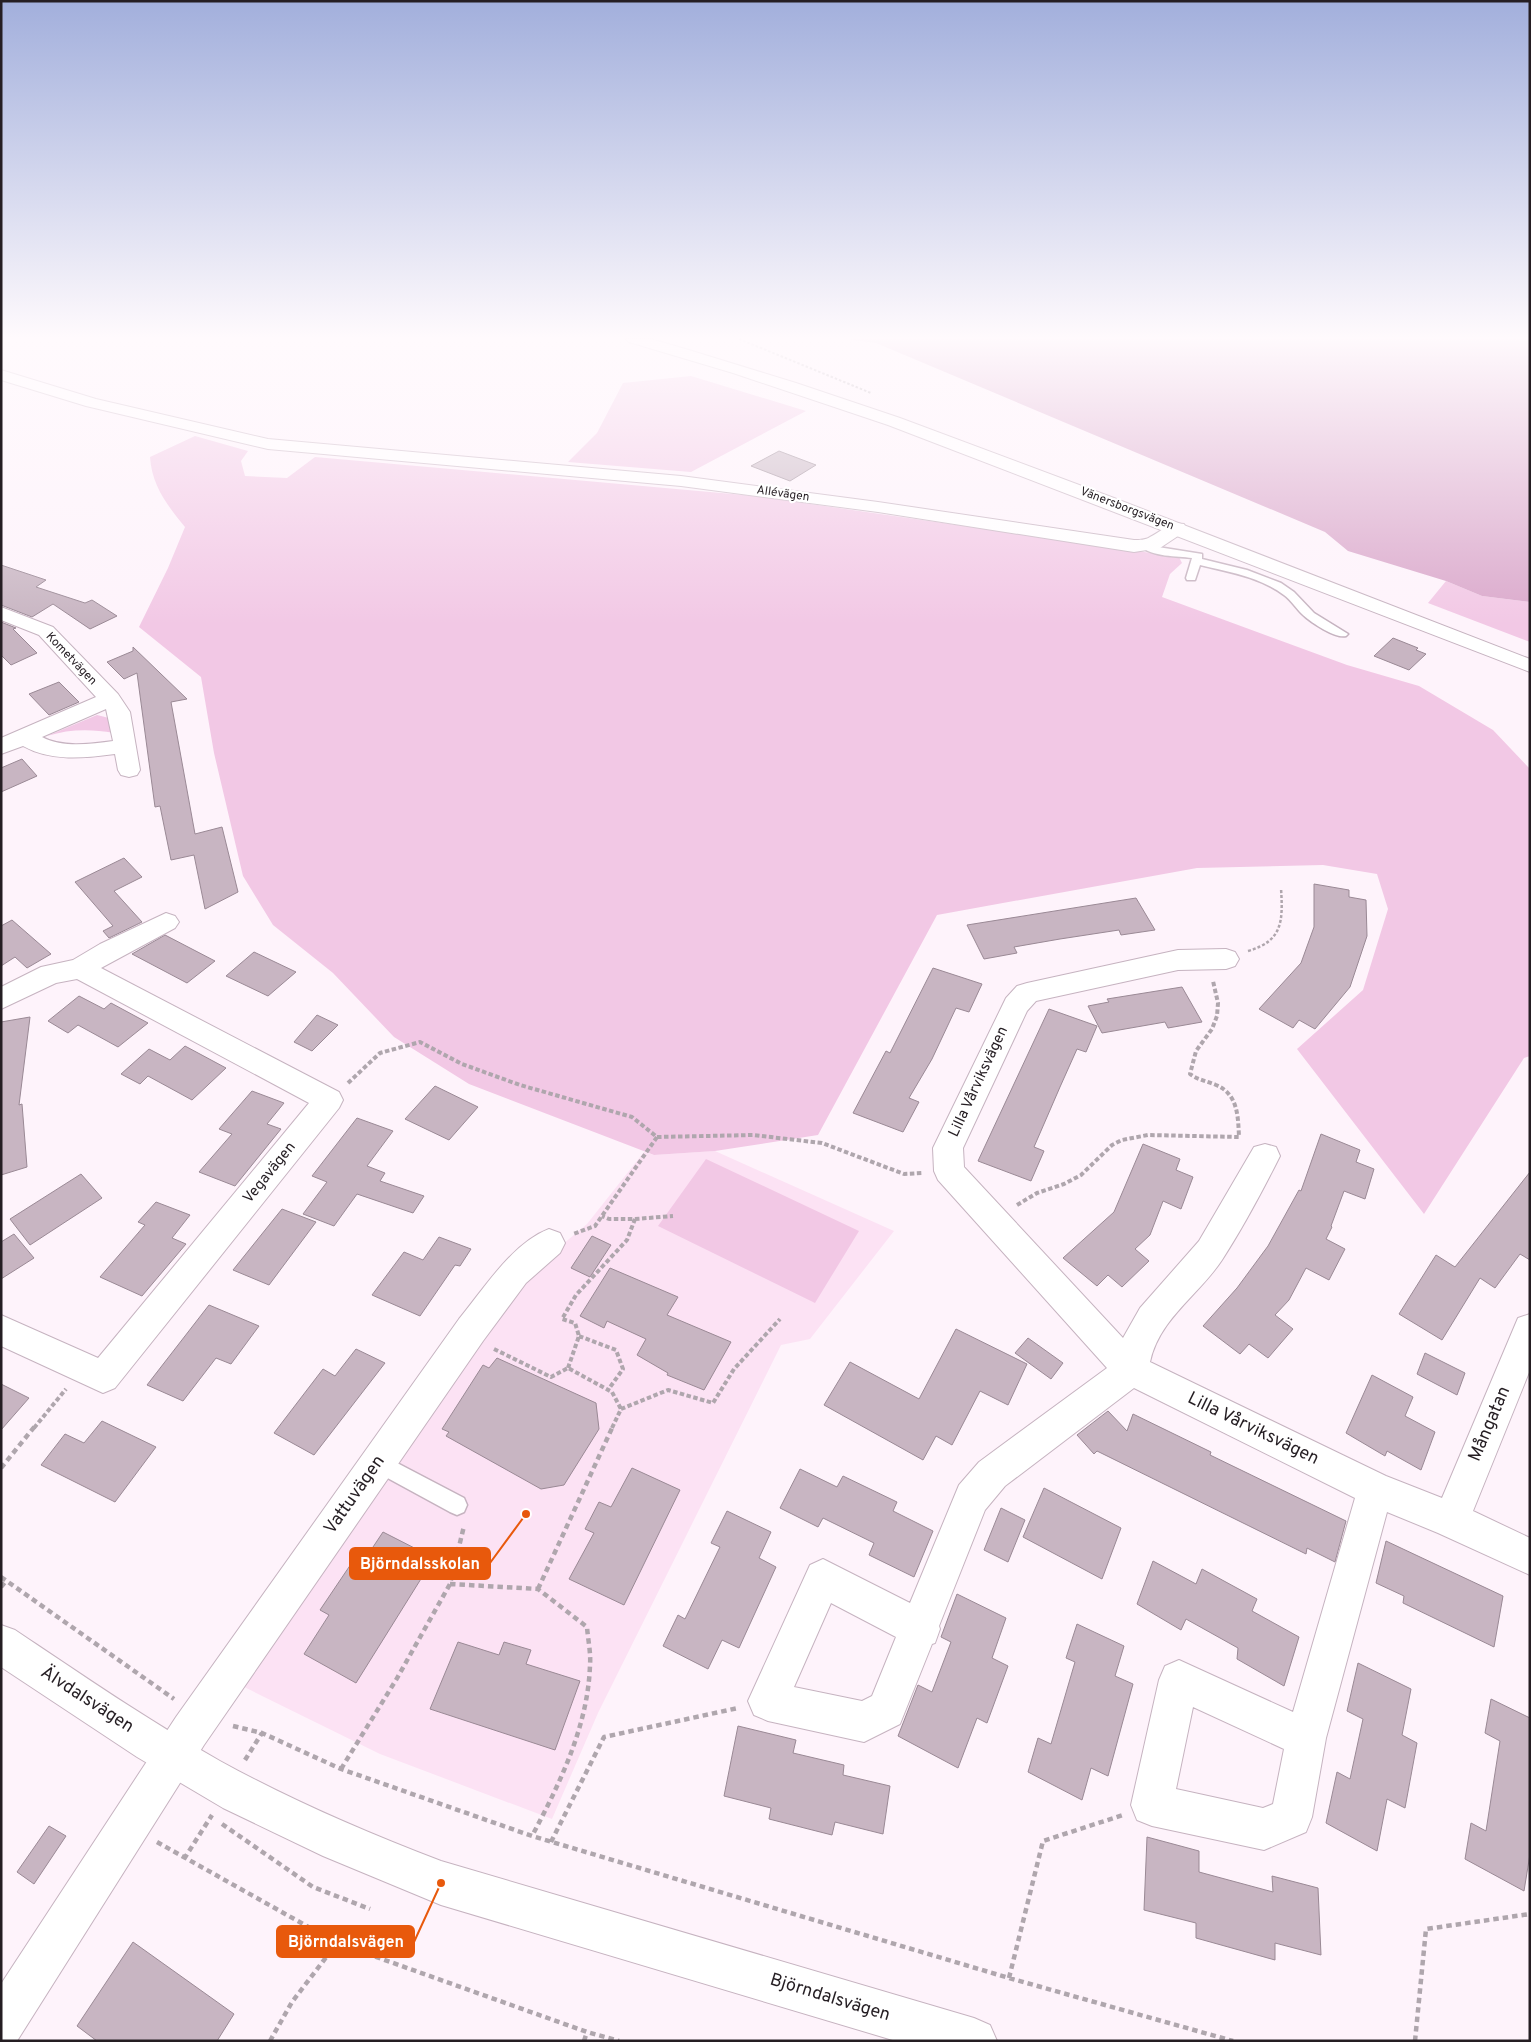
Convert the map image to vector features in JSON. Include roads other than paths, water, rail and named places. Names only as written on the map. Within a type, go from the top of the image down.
[{"type":"street","name":"Allévägen","points":[[226,434],[268,444],[681,481],[1146,546]]},
{"type":"street","name":"Vänersborgsvägen","points":[[928,434],[1177,528],[1530,666]]},
{"type":"street","points":[[1146,546],[1153,544],[1177,528]]},
{"type":"street","name":"Kometvägen","points":[[1,613],[46,631],[110,699],[119,712],[129,770]]},
{"type":"street","name":"Kometvägen","points":[[1,747],[110,699]]},
{"type":"street","points":[[26,737],[34,744],[58,750],[94,750],[126,746]]},
{"type":"street","points":[[1,1000],[50,974],[80,969],[109,951],[166,922]]},
{"type":"street","name":"Lilla Vårviksvägen","points":[[1226,960],[1178,960],[1027,993],[1016,1005],[948,1148],[949,1171],[1130,1370],[1375,1489],[1450,1520],[1530,1557]]},
{"type":"street","name":"Vegavägen","points":[[1,1330],[103,1377],[329,1100],[80,969]]},
{"type":"street","points":[[921,1628],[823,1578],[768,1701],[864,1722],[886,1710],[921,1628],[972,1498],[992,1474],[1130,1370],[1137,1344],[1152,1318],[1210,1251],[1265,1156]]},
{"type":"street","name":"Vattuvägen","points":[[173,1756],[468,1336],[515,1273],[549,1243]]},
{"type":"street","name":"Mångatan","points":[[1450,1520],[1530,1329]]},
{"type":"street","points":[[1306,1738],[1179,1680],[1152,1806],[1264,1829],[1290,1817],[1306,1738],[1375,1489]]},
{"type":"street","name":"Älvdalsvägen","points":[[1,1644],[173,1756]]},
{"type":"street","points":[[1,2025],[173,1756]]},
{"type":"street","name":"Björndalsvägen","points":[[173,1756],[318,1833],[441,1882],[947,2037]]},
{"type":"lane","points":[[1146,546],[1156,550],[1198,556],[1191,578]]},
{"type":"lane","points":[[1196,561],[1252,574],[1268,581],[1287,591],[1305,611],[1342,634]]},
{"type":"lane","points":[[378,1462],[457,1504]]},
{"type":"place","name":"Björndalsskolan","points":[[526,1514]]},
{"type":"place","name":"Björndalsvägen","points":[[441,1883]]}]
